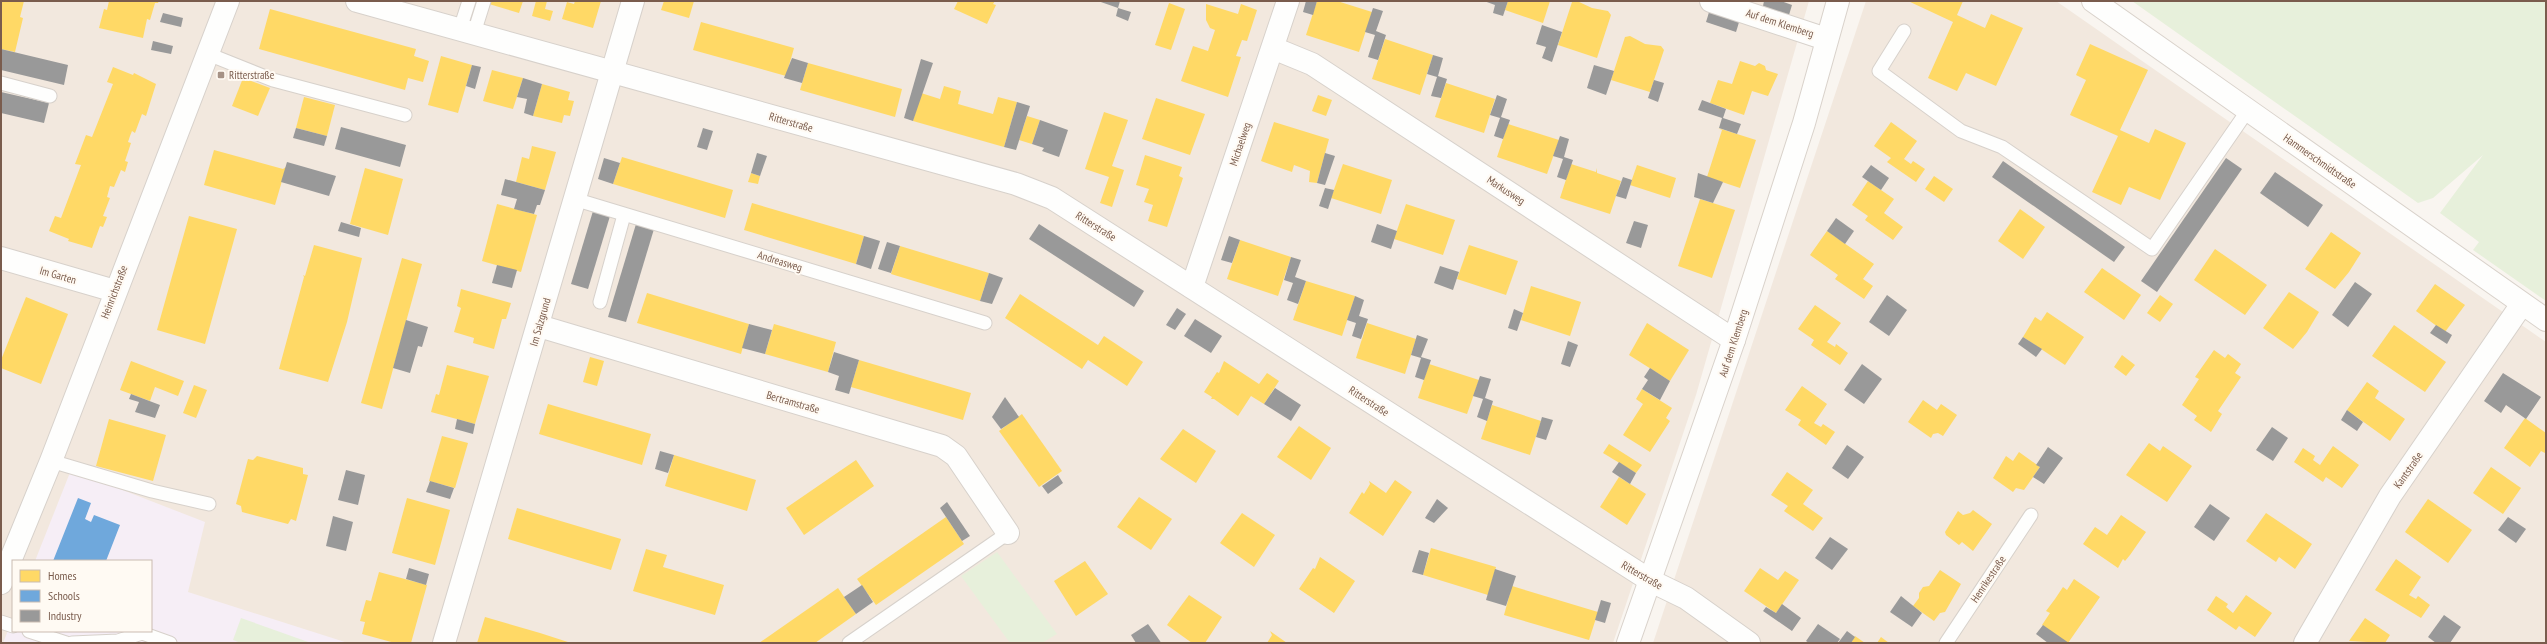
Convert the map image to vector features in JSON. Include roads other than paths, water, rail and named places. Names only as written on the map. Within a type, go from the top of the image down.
[{"type":"street","name":"Heinrichstraße","points":[[1,583],[51,461],[115,291],[228,1]]},
{"type":"street","name":"Ritterstraße","points":[[357,1],[1016,184],[1052,198],[1651,581],[1686,598],[1749,643]]},
{"type":"street","name":"Im Salzgrund","points":[[444,643],[539,326],[574,199],[633,1]]},
{"type":"street","name":"Michaelweg","points":[[1192,287],[1288,1]]},
{"type":"street","name":"Auf dem Klemberg","points":[[1711,1],[1826,38]]},
{"type":"street","name":"Auf dem Klemberg","points":[[1628,643],[1651,581],[1734,340],[1804,123],[1826,38],[1838,1]]},
{"type":"street","name":"Hammerschmidtstraße","points":[[2094,1],[2546,320]]},
{"type":"street","name":"Markusweg","points":[[1273,48],[1312,64],[1734,340]]},
{"type":"street","name":"Im Garten","points":[[1,258],[115,291]]},
{"type":"street","name":"Kantstraße","points":[[2305,643],[2390,496],[2522,304]]},
{"type":"street","name":"Bertramstraße","points":[[539,326],[942,446],[956,456],[1008,533]]},
{"type":"lane","points":[[467,31],[469,1]]},
{"type":"lane","points":[[467,31],[484,1]]},
{"type":"lane","points":[[1904,30],[1879,71],[1961,131],[2002,147],[2152,249],[2248,110]]},
{"type":"lane","points":[[208,54],[273,80],[405,115]]},
{"type":"lane","points":[[1,83],[50,96]]},
{"type":"lane","name":"Andreasweg","points":[[574,199],[986,322]]},
{"type":"lane","points":[[600,302],[624,215]]},
{"type":"lane","points":[[51,461],[152,491],[209,504]]},
{"type":"lane","name":"Henrikestraße","points":[[1946,643],[2031,516]]},
{"type":"lane","points":[[849,643],[1008,533]]},
{"type":"lane","points":[[1,622],[12,626]]},
{"type":"lane","points":[[32,632],[66,643]]},
{"type":"lane","points":[[72,643],[118,641],[142,633],[170,643]]},
{"type":"place","name":"Ritterstraße","points":[[221,75]]}]
